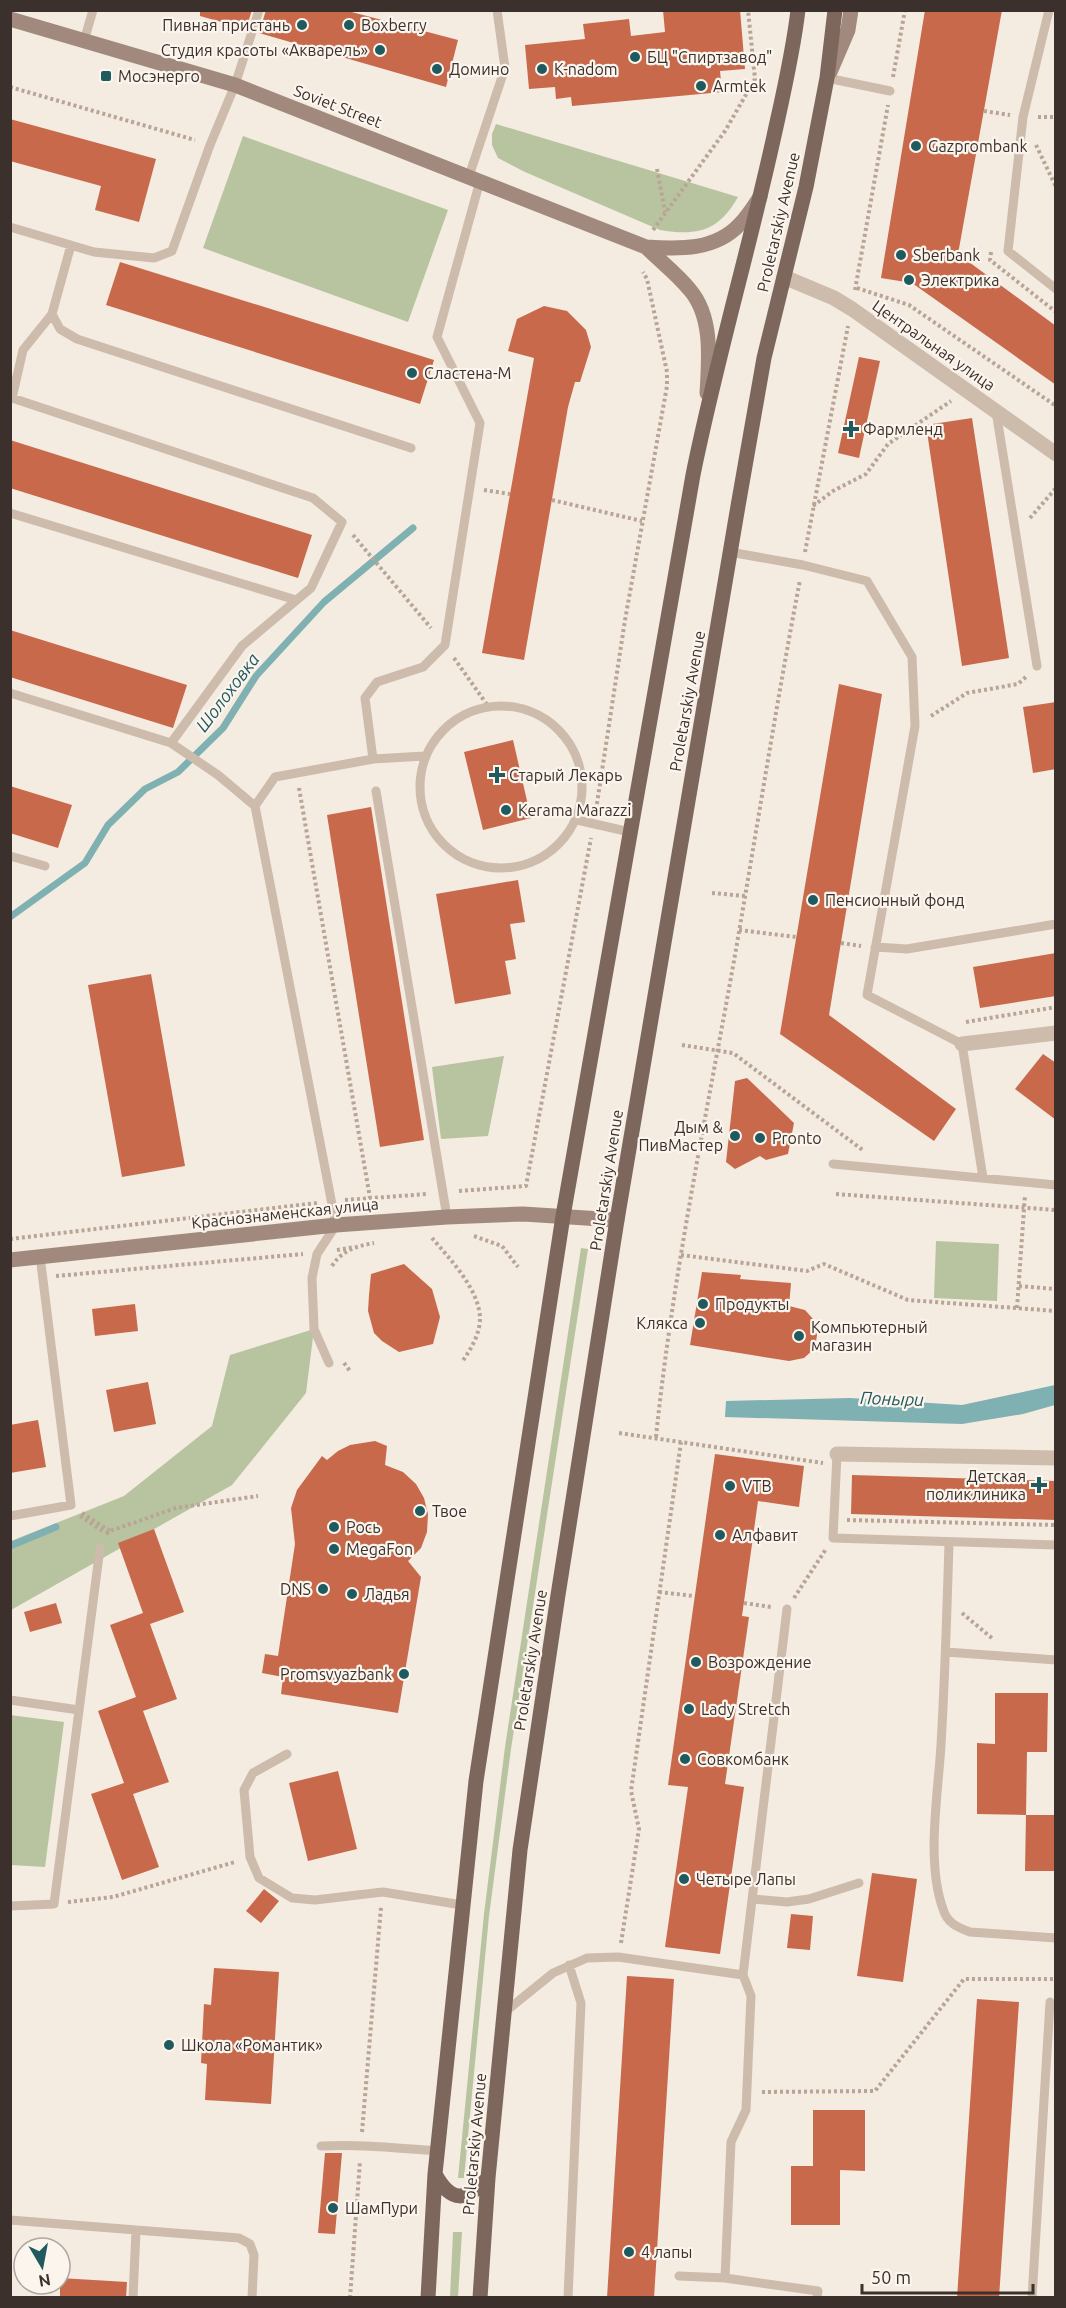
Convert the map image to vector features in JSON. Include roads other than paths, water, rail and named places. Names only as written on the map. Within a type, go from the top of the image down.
[{"type":"main road","name":"Proletarskiy Avenue","points":[[428,2298],[437,2151],[476,1781],[563,1216],[706,409],[760,197],[794,42],[798,10]]},
{"type":"main road","name":"Proletarskiy Avenue","points":[[480,2298],[488,2178],[520,1850],[617,1220],[764,358],[806,187],[827,78],[835,10]]},
{"type":"main road","points":[[827,78],[848,30],[851,10]]},
{"type":"main road","name":"Soviet Street","points":[[10,19],[235,85],[475,178],[649,240]]},
{"type":"main road","points":[[649,240],[691,249],[707,245],[739,226],[760,197]]},
{"type":"main road","points":[[649,240],[690,290],[705,320],[710,354],[706,409]]},
{"type":"main road","name":"Краснознаменская улица","points":[[10,1260],[336,1225],[447,1217],[523,1214],[617,1220]]},
{"type":"main road","points":[[435,2174],[444,2189],[460,2196],[477,2190],[488,2178]]},
{"type":"street","name":"Центральная улица","points":[[784,277],[834,298],[852,309],[1056,454]]},
{"type":"street","points":[[962,1044],[1056,1033]]},
{"type":"street","points":[[837,1454],[1056,1458]]},
{"type":"lane","points":[[84,41],[93,10]]},
{"type":"lane","points":[[10,227],[94,252],[154,258],[172,251],[210,145],[235,85],[259,10]]},
{"type":"lane","points":[[373,759],[365,698],[376,682],[423,666],[445,645],[480,423],[436,337],[505,68],[498,10]]},
{"type":"lane","points":[[1049,10],[1023,117],[1008,251],[1056,289]]},
{"type":"lane","points":[[827,78],[890,90]]},
{"type":"lane","points":[[71,245],[52,314],[23,350],[12,398],[313,498],[342,522],[311,588],[242,646],[171,743]]},
{"type":"lane","points":[[52,314],[60,329],[77,339],[411,448]]},
{"type":"lane","points":[[996,411],[1037,666]]},
{"type":"lane","points":[[10,513],[296,600]]},
{"type":"lane","points":[[730,552],[802,565],[867,581],[912,657],[915,726],[867,995],[962,1044],[983,1178]]},
{"type":"lane","points":[[10,693],[171,743],[218,775],[255,806],[336,1225],[317,1254],[312,1278],[314,1329],[329,1363]]},
{"type":"lane","points":[[488,706],[519,707],[555,725],[567,738],[581,765],[584,789],[577,820],[563,842],[541,859],[511,869],[473,865],[459,858],[438,840],[421,807],[420,774],[425,756],[439,734],[463,715],[488,706]]},
{"type":"lane","points":[[255,806],[275,777],[373,759],[425,756]]},
{"type":"lane","points":[[376,791],[447,1217]]},
{"type":"lane","points":[[577,820],[630,832]]},
{"type":"lane","points":[[10,856],[45,866]]},
{"type":"lane","points":[[875,947],[907,949],[1056,924]]},
{"type":"lane","points":[[833,1164],[1056,1185]]},
{"type":"lane","points":[[10,1516],[71,1505],[40,1256]]},
{"type":"lane","points":[[837,1454],[833,1538],[1056,1545]]},
{"type":"lane","points":[[949,1543],[946,1652],[934,1869],[942,1909],[947,1919],[957,1927],[970,1932],[1056,1938]]},
{"type":"lane","points":[[10,1906],[54,1904],[100,1548]]},
{"type":"lane","points":[[725,2278],[731,2142],[746,2110],[751,1996],[743,1975],[787,1609]]},
{"type":"lane","points":[[946,1652],[1056,1660]]},
{"type":"lane","points":[[10,1701],[79,1710]]},
{"type":"lane","points":[[287,1754],[254,1773],[244,1790],[250,1857],[259,1878],[292,1898],[315,1900],[383,1892],[462,1905]]},
{"type":"lane","points":[[752,1899],[787,1902],[809,1899],[859,1883]]},
{"type":"lane","points":[[505,2012],[548,1977],[587,1958],[618,1957],[743,1975]]},
{"type":"lane","points":[[568,2298],[581,2003],[569,1965]]},
{"type":"lane","points":[[1032,2298],[1050,2002]]},
{"type":"lane","points":[[321,2145],[361,2144],[399,2150],[437,2151]]},
{"type":"lane","points":[[10,2220],[239,2238],[250,2244],[254,2255],[252,2298]]},
{"type":"lane","points":[[133,2298],[136,2230]]},
{"type":"lane","points":[[679,2276],[725,2278],[818,2291],[817,2298]]},
{"type":"water","points":[[1055,1385],[1055,1405],[1023,1414],[962,1424],[725,1417],[726,1401],[850,1398],[962,1405]]},
{"type":"waterway","name":"Шолоховка","points":[[10,917],[85,863],[108,825],[145,789],[178,772],[223,728],[256,676],[324,602],[413,528]]},
{"type":"waterway","name":"Поныри","points":[[10,1546],[56,1527]]},
{"type":"place","name":"Пивная пристань","points":[[302,25]]},
{"type":"place","name":"Boxberry","points":[[349,25]]},
{"type":"place","name":"Студия красоты «Акварель»","points":[[380,50]]},
{"type":"place","name":"БЦ \"Спиртзавод\"","points":[[635,57]]},
{"type":"place","name":"Домино","points":[[437,69]]},
{"type":"place","name":"K-nadom","points":[[542,69]]},
{"type":"place","name":"Мосэнерго","points":[[106,76]]},
{"type":"place","name":"Armtek","points":[[701,86]]},
{"type":"place","name":"Gazprombank","points":[[916,146]]},
{"type":"place","name":"Sberbank","points":[[901,255]]},
{"type":"place","name":"Электрика","points":[[909,280]]},
{"type":"place","name":"Сластена-М","points":[[412,373]]},
{"type":"place","name":"Фармленд","points":[[851,429]]},
{"type":"place","name":"Старый Лекарь","points":[[497,775]]},
{"type":"place","name":"Kerama Marazzi","points":[[506,810]]},
{"type":"place","name":"Пенсионный фонд","points":[[813,900]]},
{"type":"place","name":"Дым & ПивМастер","points":[[735,1136]]},
{"type":"place","name":"Pronto","points":[[760,1138]]},
{"type":"place","name":"Продукты","points":[[703,1304]]},
{"type":"place","name":"Клякса","points":[[700,1323]]},
{"type":"place","name":"Компьютерный магазин","points":[[799,1336]]},
{"type":"place","name":"Детская поликлиника","points":[[1039,1485]]},
{"type":"place","name":"VTB","points":[[730,1486]]},
{"type":"place","name":"Твое","points":[[420,1511]]},
{"type":"place","name":"Рось","points":[[334,1527]]},
{"type":"place","name":"Алфавит","points":[[720,1535]]},
{"type":"place","name":"MegaFon","points":[[334,1549]]},
{"type":"place","name":"DNS","points":[[323,1589]]},
{"type":"place","name":"Ладья","points":[[352,1594]]},
{"type":"place","name":"Возрождение","points":[[696,1662]]},
{"type":"place","name":"Promsvyazbank","points":[[404,1674]]},
{"type":"place","name":"Lady Stretch","points":[[689,1709]]},
{"type":"place","name":"Совкомбанк","points":[[685,1759]]},
{"type":"place","name":"Четыре Лапы","points":[[684,1879]]},
{"type":"place","name":"Школа «Романтик»","points":[[169,2045]]},
{"type":"place","name":"ШамПури","points":[[333,2208]]},
{"type":"place","name":"4 лапы","points":[[629,2252]]}]
